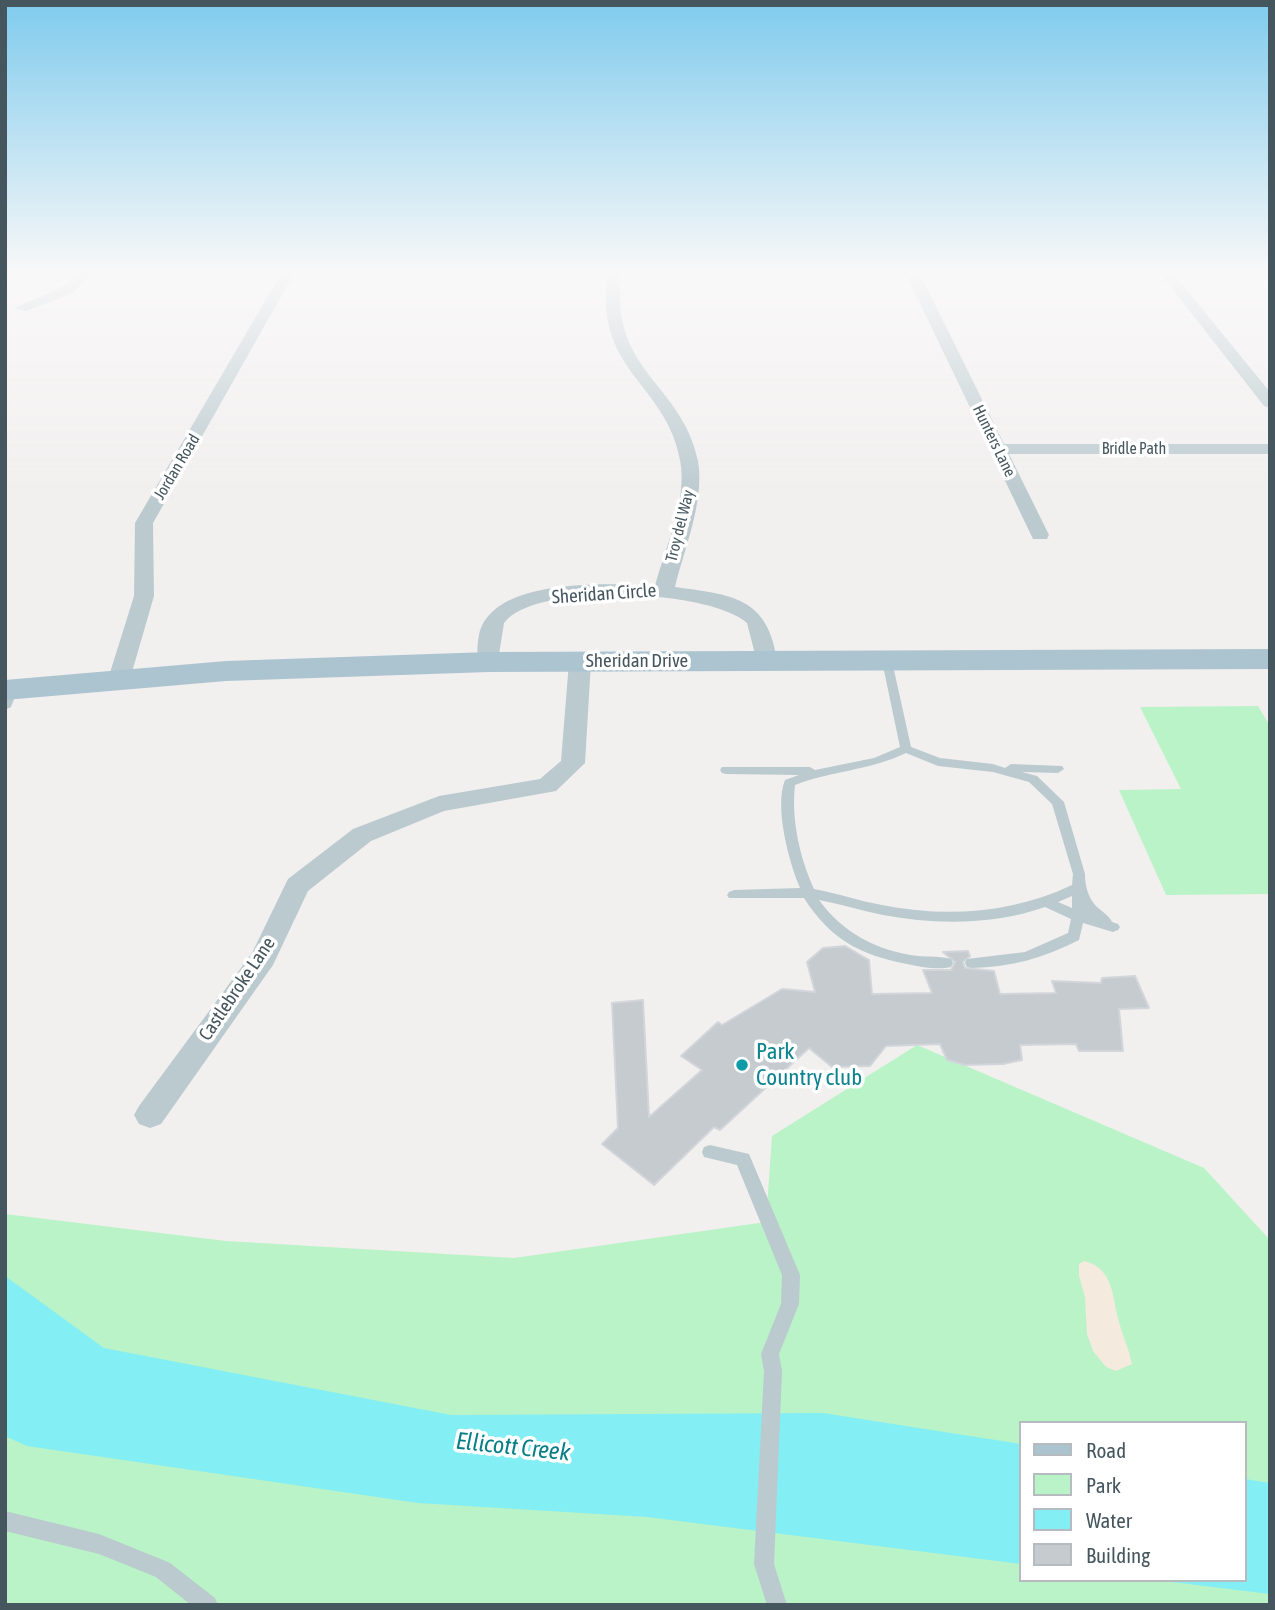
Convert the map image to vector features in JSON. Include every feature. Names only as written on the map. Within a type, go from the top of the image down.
[{"type":"main road","name":"Sheridan Drive","points":[[8,695],[119,679],[226,671],[489,662],[1270,659]]},
{"type":"street","name":"Jordan Road","points":[[119,679],[144,596],[144,523],[246,347]]},
{"type":"street","name":"Troy del Way","points":[[623,347],[631,364],[679,432],[688,457],[691,478],[664,590]]},
{"type":"street","name":"Hunters Lane","points":[[949,347],[1040,535]]},
{"type":"street","points":[[1225,347],[1270,403]]},
{"type":"street","name":"Bridle Path","points":[[998,449],[1270,449]]},
{"type":"street","name":"Sheridan Circle","points":[[489,662],[488,640],[492,623],[503,610],[526,601],[611,590],[664,590],[715,600],[753,616],[761,630],[766,661]]},
{"type":"street","name":"Castlebroke Lane","points":[[149,1115],[263,958],[297,886],[362,835],[439,804],[547,786],[573,762],[580,662]]},
{"type":"lane","points":[[887,661],[906,749]]},
{"type":"lane","points":[[906,749],[938,762],[993,768],[1058,769]]},
{"type":"lane","points":[[726,770],[814,771],[884,761],[906,749]]},
{"type":"lane","points":[[972,963],[1006,963],[1041,955],[1074,936],[1078,917],[1079,874],[1058,802],[1033,779],[993,768]]},
{"type":"lane","points":[[814,771],[789,783],[786,801],[797,867],[805,893],[827,923],[868,947],[906,962],[946,963]]},
{"type":"lane","points":[[734,895],[805,893],[893,912],[952,916],[1009,913],[1049,903],[1079,887]]},
{"type":"lane","points":[[1049,903],[1078,917],[1113,927],[1090,908],[1079,887]]},
{"type":"lane","points":[[710,1152],[743,1159],[791,1275],[790,1304],[770,1354],[773,1371],[764,1564],[777,1605]]},
{"type":"lane","points":[[5,1521],[99,1544],[163,1570],[208,1605]]},
{"type":"green space","points":[[1258,706],[1270,726],[1270,894],[1166,895],[1119,790],[1181,789],[1140,707]]},
{"type":"green space","name":"Park Country club","points":[[917,1045],[1204,1168],[1270,1240],[1270,1605],[5,1605],[5,1214],[226,1241],[514,1258],[766,1222],[772,1136]]},
{"type":"sand","points":[[1084,1261],[1101,1270],[1113,1294],[1132,1364],[1116,1371],[1106,1367],[1093,1351],[1087,1334],[1085,1297],[1079,1276],[1079,1264]]},
{"type":"water","name":"Ellicott Creek","points":[[5,1276],[104,1348],[451,1415],[823,1413],[1020,1444],[1020,1564],[647,1517],[418,1503],[27,1446],[5,1436]]},
{"type":"water","points":[[1247,1479],[1270,1483],[1270,1594],[1172,1582],[1247,1582]]},
{"type":"building","name":"Park Country club","points":[[845,946],[869,960],[872,994],[932,993],[923,970],[951,970],[955,962],[943,952],[968,951],[970,956],[963,962],[965,968],[994,971],[1000,994],[1056,993],[1052,981],[1101,983],[1102,978],[1135,976],[1149,1008],[1119,1009],[1123,1051],[1079,1051],[1076,1044],[1020,1045],[1022,1060],[1003,1064],[965,1065],[947,1060],[940,1044],[886,1046],[870,1066],[832,1067],[809,1048],[720,1130],[714,1127],[654,1185],[602,1144],[618,1128],[612,1003],[643,1000],[649,1117],[702,1070],[681,1056],[718,1022],[722,1025],[782,989],[815,992],[807,962],[823,948]]},
{"type":"place","name":"Park Country club","points":[[742,1065]]}]
